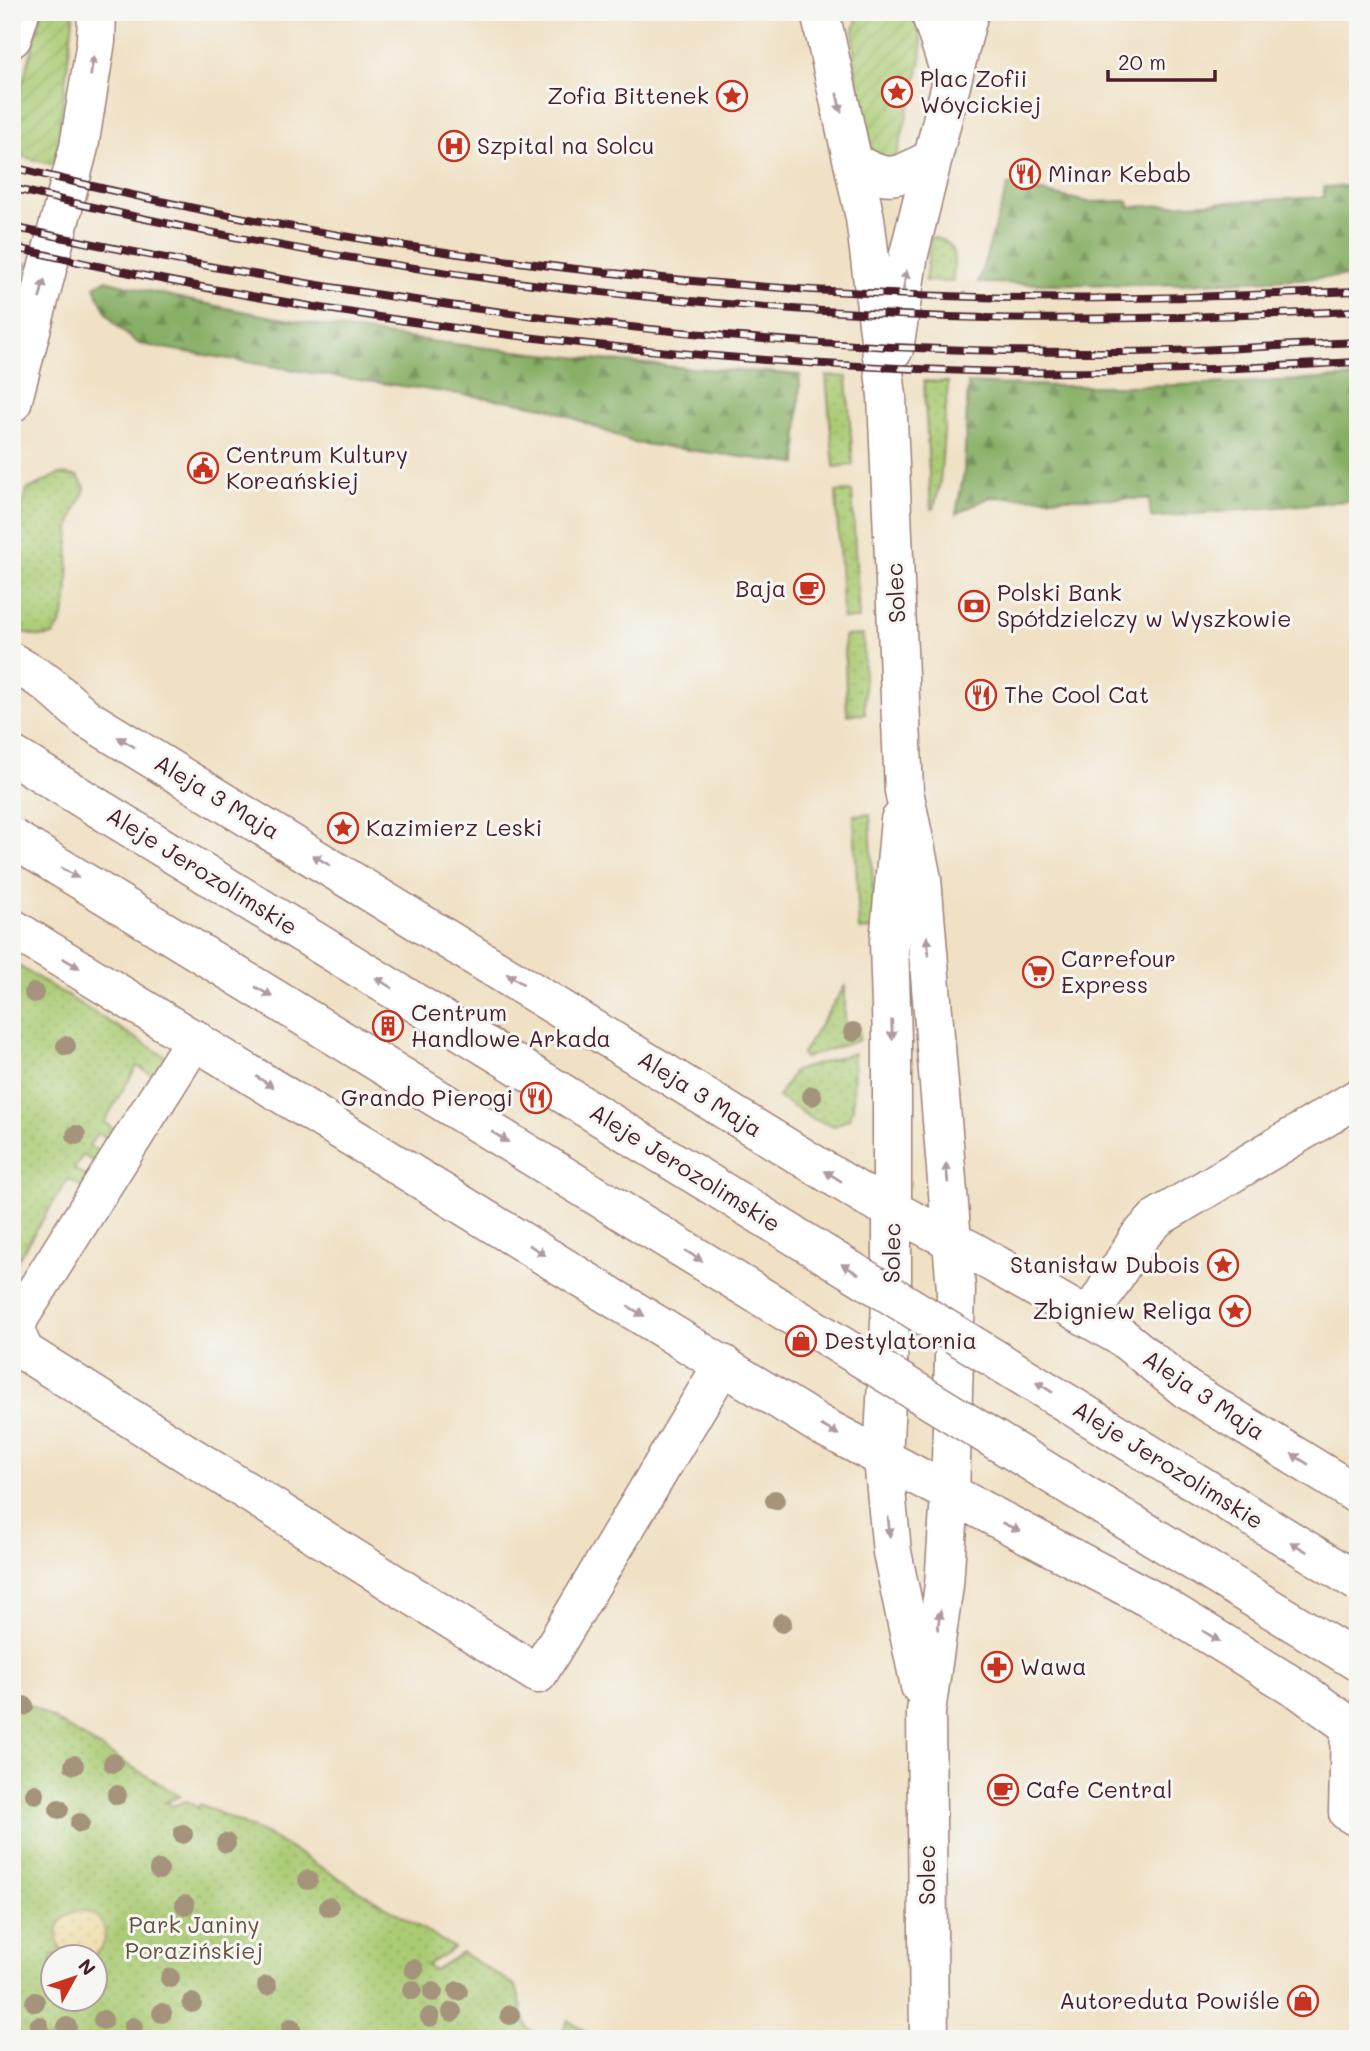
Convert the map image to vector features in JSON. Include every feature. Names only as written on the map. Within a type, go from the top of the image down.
[{"type":"street","points":[[12,38],[19,12]]},
{"type":"street","points":[[12,402],[81,138],[97,12]]},
{"type":"street","points":[[930,12],[952,79]]},
{"type":"street","points":[[828,23],[853,162],[874,175],[894,176],[905,174],[931,159],[969,12]]},
{"type":"street","name":"Solec","points":[[887,396],[909,254],[931,159]]},
{"type":"street","name":"Solec","points":[[853,162],[865,218],[887,396],[904,791],[922,879],[956,1289],[950,1495],[944,1585],[926,1712],[929,2039]]},
{"type":"street","name":"Aleja 3 Maja","points":[[12,662],[47,683],[86,718],[892,1210],[953,1241],[1123,1338],[1186,1389],[1358,1494]]},
{"type":"street","name":"Aleje Jerozolimskie","points":[[12,755],[1358,1582]]},
{"type":"street","name":"Solec","points":[[904,791],[893,874],[889,942],[892,1210],[883,1459],[892,1552],[926,1712]]},
{"type":"street","points":[[12,838],[1358,1662]]},
{"type":"street","points":[[12,928],[820,1425],[1156,1602],[1301,1691],[1354,1729],[1348,1812],[1358,1818]]},
{"type":"street","points":[[195,1039],[19,1318],[17,1336],[20,1343],[25,1352],[538,1674],[723,1364]]},
{"type":"street","points":[[1089,1318],[1139,1237],[1157,1218],[1358,1098]]},
{"type":"green space","points":[[42,12],[74,12],[55,165],[12,154],[12,121]]},
{"type":"green space","points":[[861,12],[914,12],[922,43],[921,60],[897,155],[890,160],[872,151],[861,100],[853,40],[855,24]]},
{"type":"green space","points":[[1008,185],[1088,202],[1128,201],[1129,207],[1324,197],[1324,187],[1358,186],[1358,276],[1155,285],[978,283]]},
{"type":"green space","points":[[931,237],[951,247],[954,258],[953,282],[925,281]]},
{"type":"green space","points":[[12,260],[28,264],[12,320]]},
{"type":"green space","points":[[105,280],[246,312],[390,336],[678,367],[800,375],[797,464],[635,443],[548,408],[516,402],[330,376],[139,344],[117,326],[106,312],[95,286]]},
{"type":"green space","points":[[826,376],[847,377],[853,465],[834,467]]},
{"type":"green space","points":[[1358,377],[1358,500],[1151,518],[1149,499],[990,497],[956,514],[964,472],[968,383],[1114,386]]},
{"type":"green space","points":[[924,381],[948,382],[940,483],[934,508],[931,509]]},
{"type":"green space","points":[[59,474],[77,476],[85,487],[70,531],[67,595],[61,623],[53,635],[35,636],[19,629],[12,619],[12,540],[27,490]]},
{"type":"green space","points":[[852,491],[859,619],[843,619],[836,492]]},
{"type":"green space","points":[[863,635],[865,714],[847,715],[844,636]]},
{"type":"green space","points":[[870,814],[875,929],[859,930],[854,815]]},
{"type":"green space","points":[[12,962],[171,1060],[159,1079],[137,1066],[104,1122],[125,1136],[119,1146],[97,1133],[89,1146],[111,1159],[105,1169],[83,1155],[74,1169],[96,1183],[90,1192],[68,1179],[12,1269]]},
{"type":"green space","points":[[845,986],[845,1026],[859,1025],[859,1040],[804,1058],[802,1053]]},
{"type":"green space","points":[[854,1053],[853,1109],[850,1118],[835,1126],[814,1120],[778,1097],[794,1071]]},
{"type":"green space","name":"Park Janiny Porazińskiej","points":[[12,1694],[180,1796],[166,1802],[172,1806],[187,1801],[198,1808],[200,1804],[271,1837],[454,1948],[427,1965],[435,1970],[462,1953],[516,1986],[527,2028],[544,2039],[12,2039]]},
{"type":"green space","points":[[568,2020],[591,2035],[588,2039],[559,2039]]},
{"type":"sand","points":[[72,1913],[90,1913],[98,1918],[103,1926],[103,1942],[59,1942],[59,1926],[64,1918]]},
{"type":"railway","points":[[12,167],[250,219],[370,240],[612,273],[854,292],[976,297],[1167,297],[1358,291]]},
{"type":"railway","points":[[12,188],[243,239],[360,259],[477,277],[713,303],[949,317],[1051,319],[1358,311]]},
{"type":"railway","points":[[12,227],[145,254],[411,300],[680,332],[815,343],[1086,352],[1358,342]]},
{"type":"railway","points":[[12,247],[249,296],[368,315],[608,346],[729,357],[849,366],[1018,372],[1164,371],[1358,362]]},
{"type":"place","name":"Plac Zofii Wóycickiej","points":[[897,92]]},
{"type":"place","name":"Zofia Bittenek","points":[[732,96]]},
{"type":"place","name":"Szpital na Solcu","points":[[454,146]]},
{"type":"place","name":"Minar Kebab","points":[[1025,174]]},
{"type":"place","name":"Centrum Kultury Koreańskiej","points":[[203,468]]},
{"type":"place","name":"Baja","points":[[809,589]]},
{"type":"place","name":"Polski Bank Spółdzielczy w Wyszkowie","points":[[974,606]]},
{"type":"place","name":"The Cool Cat","points":[[981,695]]},
{"type":"place","name":"Kazimierz Leski","points":[[343,828]]},
{"type":"place","name":"Carrefour Express","points":[[1038,972]]},
{"type":"place","name":"Centrum Handlowe Arkada","points":[[388,1026]]},
{"type":"place","name":"Grando Pierogi","points":[[536,1098]]},
{"type":"place","name":"Stanisław Dubois","points":[[1223,1265]]},
{"type":"place","name":"Zbigniew Religa","points":[[1235,1311]]},
{"type":"place","name":"Destylatornia","points":[[801,1341]]},
{"type":"place","name":"Wawa","points":[[997,1667]]},
{"type":"place","name":"Cafe Central","points":[[1003,1790]]},
{"type":"place","name":"Autoreduta Powiśle","points":[[1303,2001]]}]
